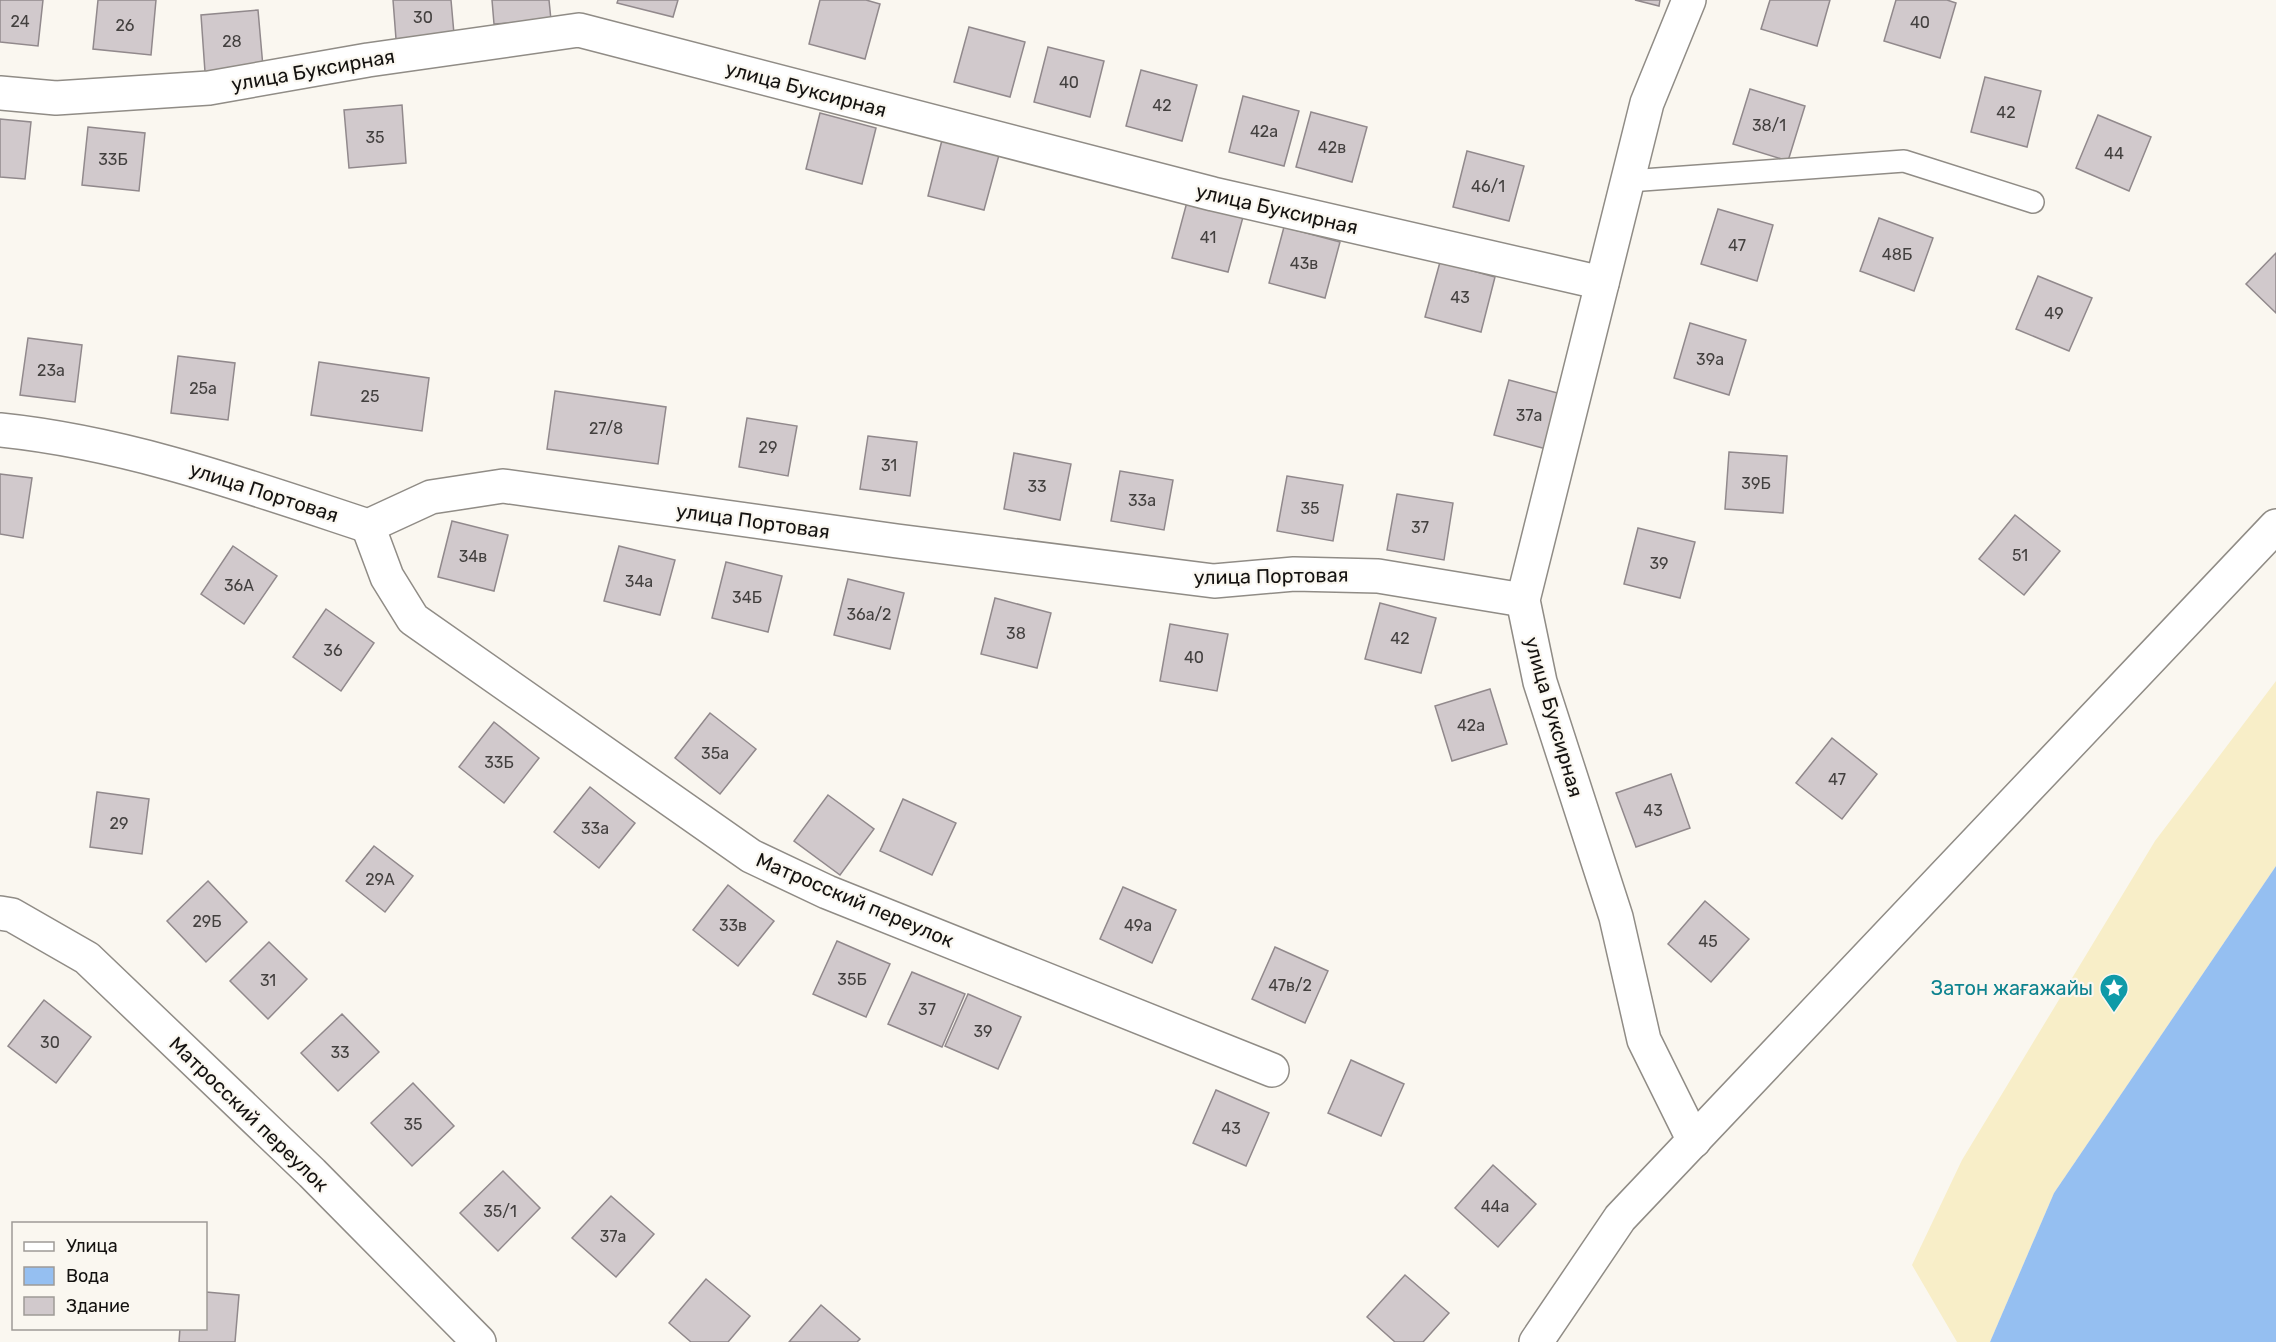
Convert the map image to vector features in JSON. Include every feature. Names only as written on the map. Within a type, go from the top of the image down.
[{"type":"street","name":"улица Буксирная","points":[[1689,0],[1647,103],[1523,600],[1540,682],[1616,917],[1644,1040],[1694,1141]]},
{"type":"street","name":"улица Буксирная","points":[[0,93],[56,99],[208,88],[368,60],[579,30],[1213,194],[1602,283]]},
{"type":"street","name":"улица Портовая","points":[[0,430],[41,434],[174,462],[368,526],[431,497],[503,486],[897,541],[1214,581],[1294,574],[1378,576],[1523,600]]},
{"type":"street","name":"Матросский переулок","points":[[368,526],[387,577],[413,619],[751,856],[827,892],[1272,1070]]},
{"type":"street","points":[[1536,1342],[1620,1218],[2276,526]]},
{"type":"street","name":"Матросский переулок","points":[[0,913],[12,915],[87,958],[312,1173],[479,1342]]},
{"type":"lane","points":[[1629,181],[1904,161],[2033,202]]},
{"type":"sand","name":"Затон жағажайы","points":[[2276,681],[2276,866],[2054,1193],[1990,1342],[1957,1342],[1912,1265],[1962,1160],[2155,841]]},
{"type":"water","points":[[2276,866],[2276,1342],[1990,1342],[2054,1193]]},
{"type":"building","points":[[0,0],[43,0],[38,46],[0,42]]},
{"type":"building","points":[[98,0],[156,0],[151,55],[93,49]]},
{"type":"building","points":[[393,0],[451,0],[454,34],[396,39]]},
{"type":"building","points":[[492,0],[549,0],[551,20],[494,24]]},
{"type":"building","points":[[618,0],[678,0],[673,17],[617,3]]},
{"type":"building","points":[[820,0],[866,0],[880,4],[865,59],[809,44]]},
{"type":"building","points":[[1635,0],[1660,0],[1659,6]]},
{"type":"building","points":[[1770,0],[1830,0],[1817,46],[1761,29]]},
{"type":"building","points":[[1896,0],[1947,0],[1956,3],[1940,58],[1884,41]]},
{"type":"building","points":[[258,10],[263,67],[205,72],[201,15]]},
{"type":"building","points":[[969,27],[1025,42],[1010,97],[954,82]]},
{"type":"building","points":[[1048,47],[1104,61],[1090,117],[1034,102]]},
{"type":"building","points":[[1141,70],[1197,85],[1182,141],[1126,126]]},
{"type":"building","points":[[1985,77],[2041,91],[2027,147],[1971,132]]},
{"type":"building","points":[[1750,89],[1805,106],[1788,161],[1733,144]]},
{"type":"building","points":[[1243,96],[1299,111],[1284,166],[1229,152]]},
{"type":"building","points":[[402,105],[406,163],[349,168],[344,110]]},
{"type":"building","points":[[1311,112],[1367,127],[1352,182],[1296,167]]},
{"type":"building","points":[[820,113],[876,128],[862,184],[806,169]]},
{"type":"building","points":[[2098,115],[2151,137],[2129,191],[2076,168]]},
{"type":"building","points":[[0,119],[31,122],[25,179],[0,177]]},
{"type":"building","points":[[88,127],[145,133],[139,191],[82,185]]},
{"type":"building","points":[[942,140],[999,155],[984,210],[928,196]]},
{"type":"building","points":[[1467,151],[1524,166],[1509,221],[1453,207]]},
{"type":"building","points":[[1187,202],[1243,217],[1228,272],[1172,258]]},
{"type":"building","points":[[1718,209],[1773,225],[1757,281],[1701,264]]},
{"type":"building","points":[[1879,218],[1933,238],[1914,291],[1860,271]]},
{"type":"building","points":[[1284,227],[1340,242],[1325,298],[1269,283]]},
{"type":"building","points":[[2276,253],[2276,313],[2246,284]]},
{"type":"building","points":[[1440,262],[1495,277],[1481,332],[1425,317]]},
{"type":"building","points":[[2038,276],[2092,298],[2069,351],[2016,329]]},
{"type":"building","points":[[1690,323],[1746,340],[1729,395],[1674,378]]},
{"type":"building","points":[[28,338],[82,345],[75,402],[20,395]]},
{"type":"building","points":[[178,356],[235,363],[228,420],[171,413]]},
{"type":"building","points":[[319,362],[429,378],[422,431],[311,415]]},
{"type":"building","points":[[1509,380],[1565,395],[1550,450],[1494,435]]},
{"type":"building","points":[[555,391],[666,407],[658,464],[547,449]]},
{"type":"building","points":[[747,418],[797,426],[788,476],[739,467]]},
{"type":"building","points":[[868,436],[917,442],[910,496],[860,489]]},
{"type":"building","points":[[1729,452],[1787,456],[1783,513],[1725,509]]},
{"type":"building","points":[[1014,453],[1071,464],[1060,520],[1004,509]]},
{"type":"building","points":[[1120,471],[1173,480],[1164,530],[1111,521]]},
{"type":"building","points":[[0,474],[32,478],[23,538],[0,534]]},
{"type":"building","points":[[1287,476],[1343,485],[1333,541],[1277,531]]},
{"type":"building","points":[[1397,494],[1453,503],[1444,560],[1387,550]]},
{"type":"building","points":[[2015,515],[2060,551],[2024,595],[1979,559]]},
{"type":"building","points":[[452,521],[508,535],[494,591],[438,577]]},
{"type":"building","points":[[1638,528],[1695,542],[1680,598],[1624,584]]},
{"type":"building","points":[[233,546],[277,576],[244,624],[201,594]]},
{"type":"building","points":[[619,546],[675,560],[660,615],[604,601]]},
{"type":"building","points":[[726,562],[782,576],[768,632],[712,618]]},
{"type":"building","points":[[848,579],[904,593],[890,649],[834,635]]},
{"type":"building","points":[[995,598],[1051,613],[1037,668],[981,654]]},
{"type":"building","points":[[1380,603],[1436,618],[1421,673],[1365,659]]},
{"type":"building","points":[[326,609],[374,643],[341,691],[293,657]]},
{"type":"building","points":[[1170,624],[1228,634],[1217,691],[1160,681]]},
{"type":"building","points":[[1490,689],[1507,744],[1452,761],[1435,706]]},
{"type":"building","points":[[710,713],[756,749],[720,794],[675,758]]},
{"type":"building","points":[[494,722],[539,758],[504,803],[459,767]]},
{"type":"building","points":[[1832,738],[1877,774],[1842,819],[1796,783]]},
{"type":"building","points":[[1671,774],[1690,828],[1636,847],[1616,793]]},
{"type":"building","points":[[590,787],[635,823],[599,868],[554,832]]},
{"type":"building","points":[[97,792],[149,799],[142,854],[90,847]]},
{"type":"building","points":[[828,795],[874,829],[840,875],[794,841]]},
{"type":"building","points":[[903,799],[956,823],[932,875],[880,851]]},
{"type":"building","points":[[374,846],[413,876],[385,912],[346,881]]},
{"type":"building","points":[[208,881],[247,922],[206,962],[167,921]]},
{"type":"building","points":[[728,885],[774,921],[738,966],[693,930]]},
{"type":"building","points":[[1123,887],[1176,910],[1152,963],[1100,939]]},
{"type":"building","points":[[1705,901],[1749,939],[1711,982],[1668,944]]},
{"type":"building","points":[[837,941],[890,964],[866,1017],[813,994]]},
{"type":"building","points":[[269,942],[307,979],[268,1019],[230,981]]},
{"type":"building","points":[[1275,947],[1328,971],[1305,1023],[1252,999]]},
{"type":"building","points":[[912,972],[965,994],[942,1047],[888,1024]]},
{"type":"building","points":[[968,994],[1021,1017],[998,1069],[945,1046]]},
{"type":"building","points":[[44,1000],[91,1037],[56,1083],[8,1046]]},
{"type":"building","points":[[342,1014],[379,1052],[338,1091],[301,1053]]},
{"type":"building","points":[[1351,1060],[1404,1084],[1381,1136],[1328,1113]]},
{"type":"building","points":[[413,1083],[454,1126],[412,1166],[371,1123]]},
{"type":"building","points":[[1216,1090],[1269,1113],[1246,1166],[1193,1143]]},
{"type":"building","points":[[1493,1165],[1536,1204],[1498,1247],[1455,1208]]},
{"type":"building","points":[[503,1171],[540,1208],[498,1251],[460,1213]]},
{"type":"building","points":[[611,1196],[654,1234],[616,1277],[572,1238]]},
{"type":"building","points":[[1405,1275],[1449,1313],[1423,1342],[1395,1342],[1367,1317]]},
{"type":"building","points":[[706,1279],[750,1316],[728,1342],[691,1342],[669,1323]]},
{"type":"building","points":[[207,1292],[239,1295],[235,1342],[179,1342],[180,1330],[207,1330]]},
{"type":"building","points":[[821,1305],[860,1339],[857,1342],[789,1342]]},
{"type":"place","name":"Затон жағажайы","points":[[2114,1014]]}]
